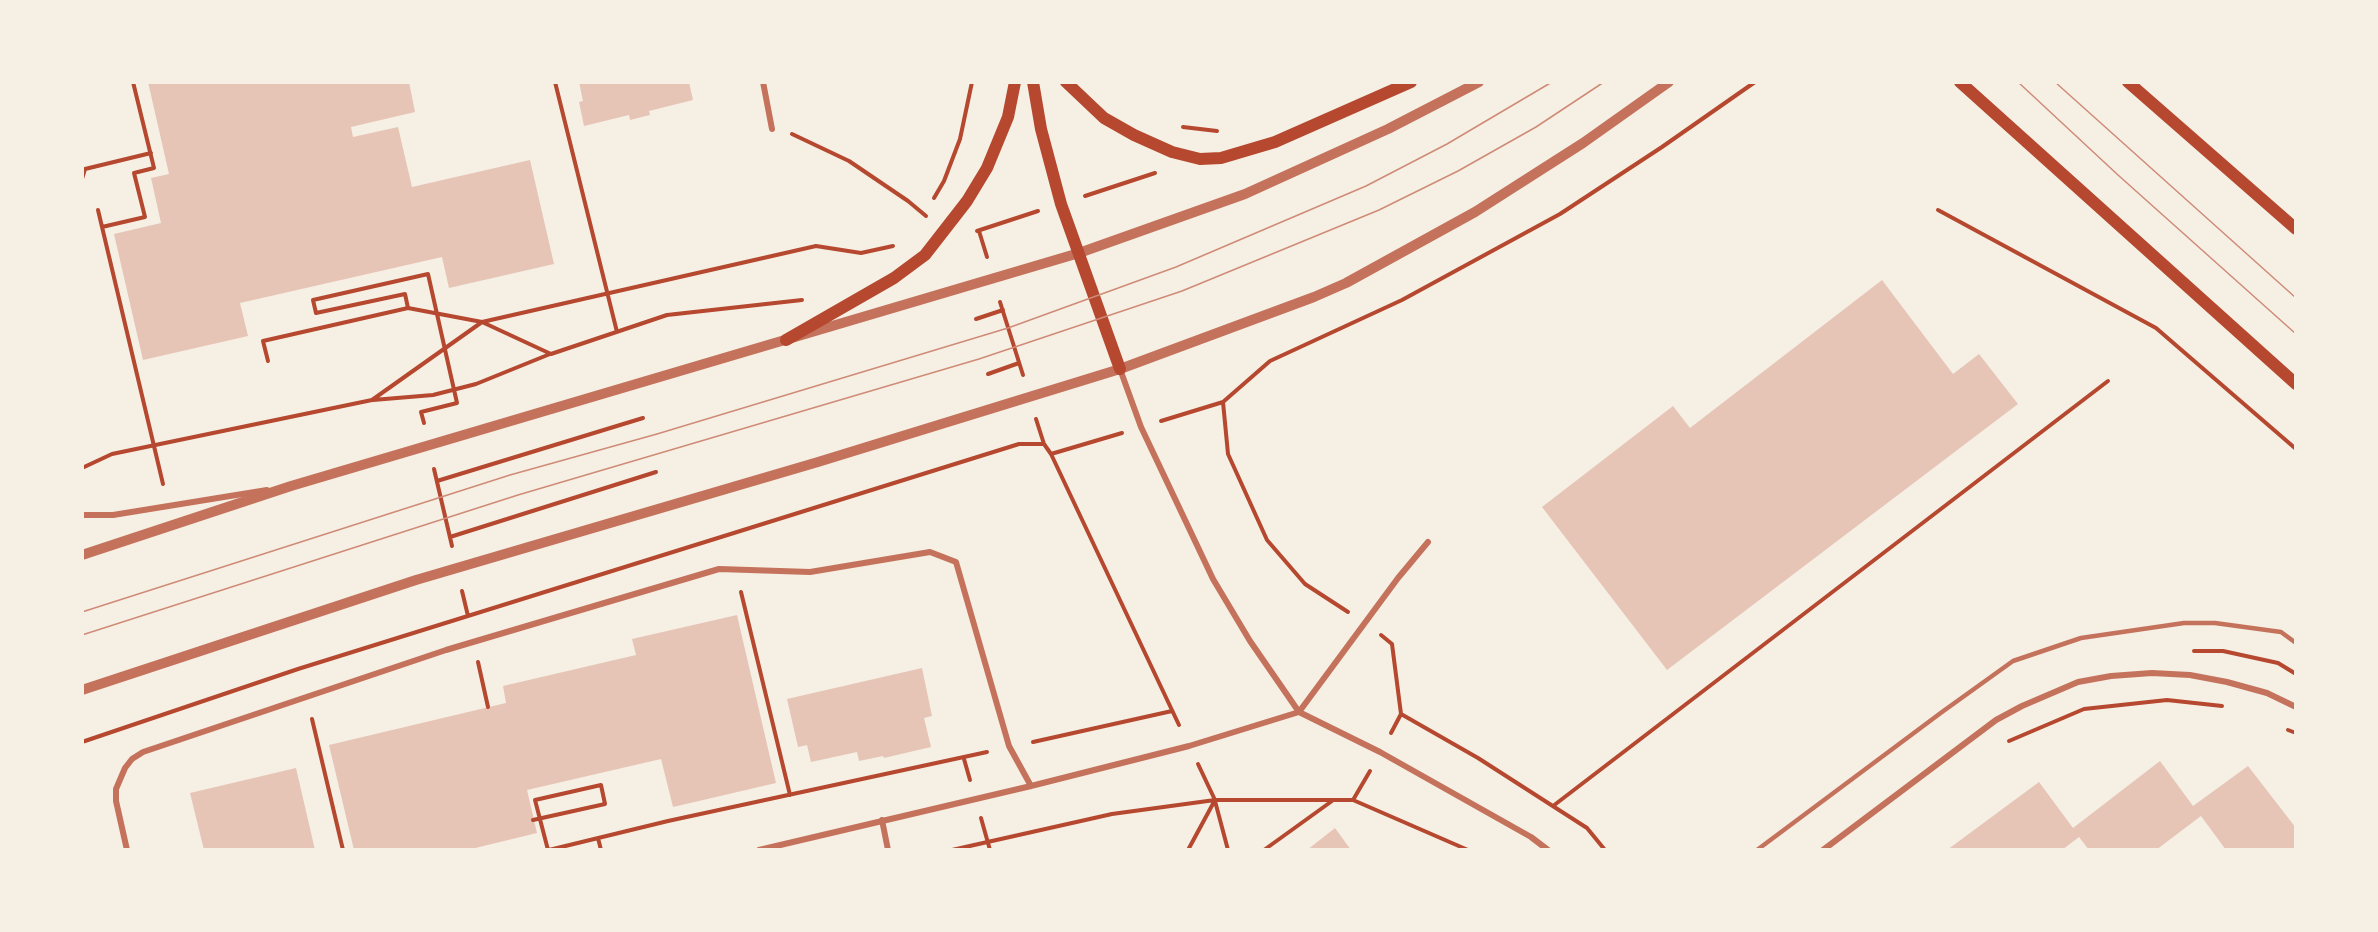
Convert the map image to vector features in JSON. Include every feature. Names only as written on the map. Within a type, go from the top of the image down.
[{"type":"main road","points":[[786,340],[894,278],[926,255],[987,168],[1008,117],[1015,82]]},
{"type":"main road","points":[[1033,82],[1041,129],[1061,204],[1120,369]]},
{"type":"main road","points":[[1066,82],[1104,118],[1124,130],[1172,152],[1200,159],[1221,158],[1275,142],[1412,82]]},
{"type":"main road","points":[[1960,82],[2295,384]]},
{"type":"main road","points":[[2128,82],[2295,229]]},
{"type":"main road","points":[[2282,217],[2295,216]]},
{"type":"street","points":[[763,82],[771,129]]},
{"type":"street","points":[[82,555],[291,486],[1079,253],[1245,194],[1388,129],[1479,82]]},
{"type":"street","points":[[82,690],[416,580],[1120,369],[1314,297],[1346,283],[1475,213],[1593,137],[1669,82]]},
{"type":"street","points":[[1120,369],[1142,427],[1213,579],[1250,641],[1299,712],[1380,752],[1548,849]]},
{"type":"street","points":[[82,515],[113,515],[291,486]]},
{"type":"street","points":[[759,849],[1031,786],[1189,746],[1299,712],[1428,542]]},
{"type":"street","points":[[127,849],[116,801],[116,789],[125,768],[132,759],[143,752],[468,643],[719,569],[810,572],[930,552],[956,562],[1009,746],[1031,786]]},
{"type":"street","points":[[1823,849],[1996,720],[2078,682],[2111,676],[2152,673],[2190,675],[2267,693],[2295,707]]},
{"type":"street","points":[[882,820],[888,849]]},
{"type":"lane","points":[[1757,849],[2013,661],[2081,638],[2184,623],[2215,623],[2280,632],[2295,643]]},
{"type":"path","points":[[102,227],[146,217],[135,173],[154,168],[133,82]]},
{"type":"path","points":[[555,82],[617,332]]},
{"type":"path","points":[[919,222],[944,181],[960,139],[972,82]]},
{"type":"path","points":[[1353,800],[1401,714],[1392,644],[1305,584],[1267,540],[1228,453],[1223,402],[1270,361],[1402,300],[1560,214],[1755,82]]},
{"type":"path","points":[[82,179],[85,169],[151,153]]},
{"type":"path","points":[[98,210],[163,484],[152,488]]},
{"type":"path","points":[[1938,210],[2156,328],[2295,449]]},
{"type":"path","points":[[979,231],[1044,444],[1215,800],[1227,849]]},
{"type":"path","points":[[372,400],[482,322],[816,246],[861,253],[902,244],[895,252]]},
{"type":"path","points":[[405,294],[408,308]]},
{"type":"path","points":[[82,468],[112,454],[372,400],[433,395],[465,387],[550,354],[668,315],[811,299]]},
{"type":"path","points":[[268,361],[263,341],[408,308],[482,322],[550,354]]},
{"type":"path","points":[[976,319],[1003,310]]},
{"type":"path","points":[[988,374],[1019,363]]},
{"type":"path","points":[[1553,806],[2108,381]]},
{"type":"path","points":[[437,481],[643,418]]},
{"type":"path","points":[[82,742],[298,669],[1020,444],[1044,444]]},
{"type":"path","points":[[450,537],[656,472]]},
{"type":"path","points":[[727,535],[789,795]]},
{"type":"path","points":[[298,669],[343,849]]},
{"type":"path","points":[[1687,696],[1691,700]]},
{"type":"path","points":[[2006,742],[2084,709],[2167,700],[2230,707]]},
{"type":"path","points":[[533,820],[605,804],[601,785],[535,800],[548,849],[789,795],[964,759],[1009,746],[1173,711]]},
{"type":"path","points":[[1401,714],[1478,758],[1587,828],[1605,849]]},
{"type":"path","points":[[2286,729],[2295,733]]},
{"type":"path","points":[[976,798],[990,849]]},
{"type":"path","points":[[1188,849],[1215,800]]},
{"type":"path","points":[[952,849],[1112,814],[1215,800],[1353,800],[1468,849]]},
{"type":"path","points":[[1264,849],[1333,800]]},
{"type":"path","points":[[598,838],[601,849]]},
{"type":"building","points":[[148,82],[409,82],[415,112],[351,127],[353,137],[398,127],[412,187],[530,160],[554,264],[449,288],[442,257],[240,303],[248,336],[143,360],[114,234],[161,223],[151,178],[169,174]]},
{"type":"building","points":[[579,82],[689,82],[693,100],[649,111],[650,115],[630,120],[629,115],[584,126],[579,102],[583,101]]},
{"type":"building","points":[[1882,280],[1953,374],[1979,354],[2018,404],[1667,670],[1542,507],[1673,406],[1690,428]]},
{"type":"building","points":[[737,615],[776,783],[673,807],[661,759],[527,790],[537,833],[467,850],[354,850],[329,745],[506,703],[503,686],[636,655],[632,639]]},
{"type":"building","points":[[922,668],[932,716],[924,718],[931,747],[884,758],[883,756],[859,761],[857,752],[811,762],[807,745],[798,747],[787,699]]},
{"type":"building","points":[[2160,761],[2193,806],[2248,766],[2296,828],[2296,850],[2226,850],[2201,816],[2156,850],[2089,850],[2079,837],[2062,850],[1947,850],[2039,782],[2073,828]]},
{"type":"building","points":[[296,768],[315,850],[204,850],[190,793]]},
{"type":"building","points":[[1335,828],[1351,850],[1307,850]]},
{"type":"tram line","points":[[82,612],[510,475],[657,434],[1008,328],[1176,267],[1366,186],[1447,144],[1552,82]]},
{"type":"tram line","points":[[82,635],[518,495],[979,359],[1182,291],[1379,210],[1458,171],[1536,127],[1604,82]]},
{"type":"tram line","points":[[2018,82],[2296,334]]},
{"type":"tram line","points":[[2055,82],[2296,298]]}]
